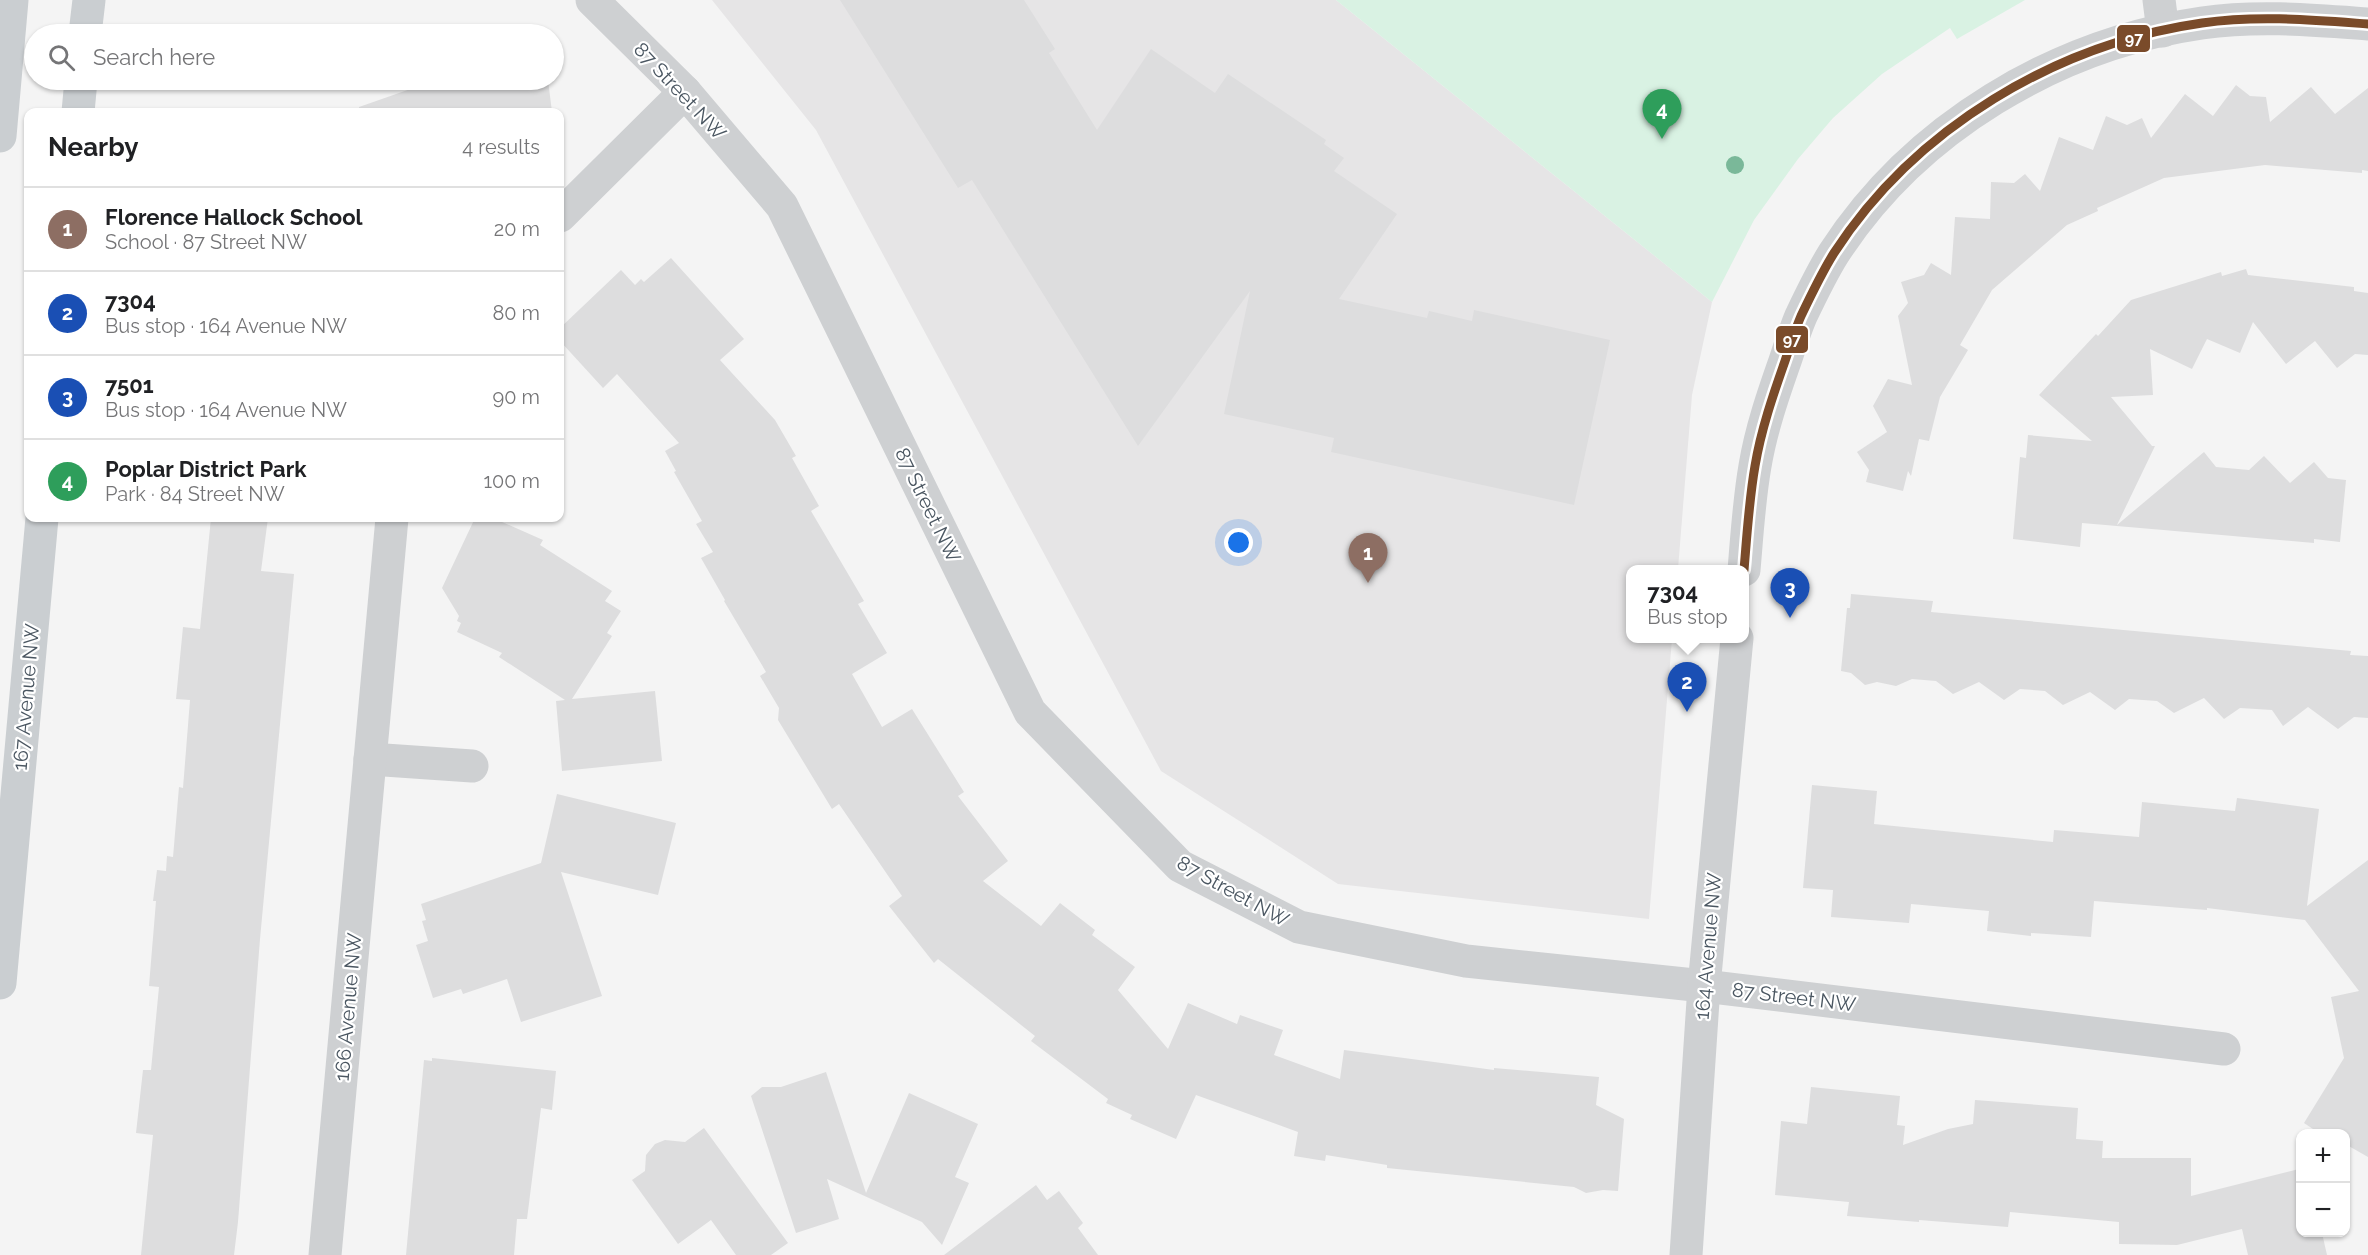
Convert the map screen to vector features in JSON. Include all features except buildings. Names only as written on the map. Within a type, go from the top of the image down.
[{"type":"main road","points":[[0,136],[12,0]]},
{"type":"main road","points":[[86,24],[88,0]]},
{"type":"main road","points":[[78,108],[80,90]]},
{"type":"main road","name":"167 Avenue NW","points":[[0,983],[42,522]]},
{"type":"street","name":"87 Street NW","points":[[592,0],[685,92],[783,206],[1030,712],[1180,866],[1299,927],[1466,961],[1704,986],[2224,1049]]},
{"type":"street","points":[[1745,565],[1755,465],[1772,397],[1800,318],[1834,253],[1870,206],[1911,161],[1958,123],[2018,85],[2161,15],[2203,23],[2284,17],[2368,24]]},
{"type":"street","points":[[564,212],[685,92]]},
{"type":"street","name":"166 Avenue NW","points":[[325,1255],[392,522]]},
{"type":"street","name":"164 Avenue NW","points":[[1686,1255],[1704,986],[1737,643]]},
{"type":"street","points":[[370,759],[472,766]]},
{"type":"shaded area","points":[[712,0],[1336,0],[1712,302],[1692,395],[1678,565],[1626,565],[1626,643],[1672,643],[1649,919],[1338,884],[1161,771],[816,130]]},
{"type":"green space","points":[[1336,0],[2025,0],[1957,39],[1950,28],[1882,74],[1833,118],[1798,159],[1754,220],[1712,302]]},
{"type":"transit line","name":"97","points":[[1744,565],[1753,479],[1764,426],[1799,321],[1834,253],[1867,208],[1905,167],[1948,131],[1994,99],[2043,72],[2094,50],[2148,34],[2202,23],[2244,19],[2368,24]]},
{"type":"place","name":"Poplar District Park","points":[[1662,139]]},
{"type":"place","name":"Florence Hallock School","points":[[1368,583]]},
{"type":"place","name":"7501","points":[[1790,618]]},
{"type":"place","name":"7304","points":[[1687,712]]}]
